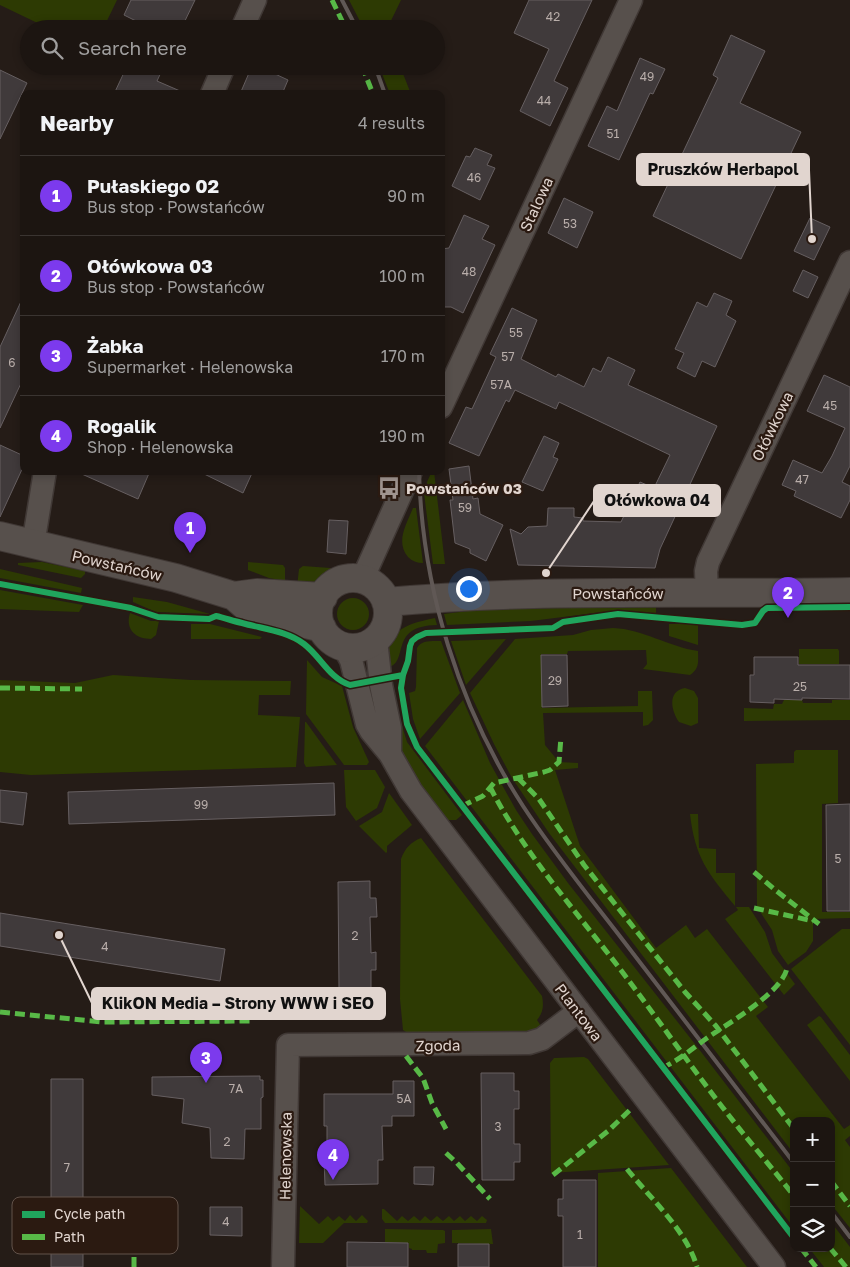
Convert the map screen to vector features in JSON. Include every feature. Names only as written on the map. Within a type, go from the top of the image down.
[{"type":"street","points":[[246,20],[255,0]]},
{"type":"street","name":"Stalowa","points":[[445,398],[631,0]]},
{"type":"street","points":[[214,90],[220,75]]},
{"type":"street","name":"Ołówkowa","points":[[707,594],[708,562],[850,262]]},
{"type":"street","points":[[33,545],[44,475]]},
{"type":"street","points":[[362,580],[409,475]]},
{"type":"street","name":"Powstańców","points":[[0,536],[176,578],[234,596],[250,610],[322,628]]},
{"type":"street","points":[[349,579],[362,580],[374,586],[383,596],[386,602],[387,622],[376,640],[360,647],[343,646],[332,641],[322,628],[319,612],[323,597],[331,586],[337,583],[349,579]]},
{"type":"street","name":"Powstańców","points":[[386,602],[441,597],[544,593],[707,594],[850,592]]},
{"type":"street","name":"Powstańców","points":[[234,596],[258,593],[323,597]]},
{"type":"street","name":"Plantowa","points":[[376,640],[381,686],[390,728],[390,754]]},
{"type":"street","name":"Plantowa","points":[[343,646],[351,660],[371,731],[390,754],[411,792],[774,1267]]},
{"type":"street","name":"Zgoda","points":[[288,1045],[529,1043],[542,1039],[579,1011]]},
{"type":"street","name":"Helenowska","points":[[283,1267],[288,1045]]},
{"type":"green space","points":[[0,0],[117,0],[107,20],[31,20],[0,5]]},
{"type":"green space","points":[[349,0],[401,0],[391,20],[359,20]]},
{"type":"green space","points":[[383,75],[404,75],[409,90],[388,90]]},
{"type":"green space","points":[[430,475],[434,475],[445,564],[433,564],[424,493],[427,493],[427,482]]},
{"type":"green space","points":[[413,508],[416,508],[423,563],[413,561],[408,557],[402,545],[403,532]]},
{"type":"green space","points":[[42,562],[85,571],[85,574],[81,578],[18,565],[18,563]]},
{"type":"green space","points":[[248,562],[283,565],[285,568],[285,581],[269,578],[248,570]]},
{"type":"green space","points":[[303,566],[344,569],[313,585],[297,587],[299,569]]},
{"type":"green space","points":[[0,569],[82,588],[81,593],[0,578]]},
{"type":"green space","points":[[0,590],[83,605],[79,612],[0,609]]},
{"type":"green space","points":[[133,597],[167,602],[210,614],[156,612],[133,602]]},
{"type":"green space","points":[[353,598],[359,599],[364,603],[368,608],[368,620],[364,625],[359,629],[353,630],[347,629],[342,625],[338,620],[337,614],[338,608],[342,603],[347,599]]},
{"type":"green space","points":[[656,605],[656,614],[611,611],[531,621],[447,625],[444,614],[483,609]]},
{"type":"green space","points":[[130,613],[151,621],[159,621],[156,635],[151,639],[145,639],[136,635],[130,628]]},
{"type":"green space","points":[[435,618],[437,625],[421,627],[411,631],[402,645],[398,659],[387,668],[390,646],[398,632],[405,627]]},
{"type":"green space","points":[[191,624],[210,624],[262,637],[260,639],[191,639]]},
{"type":"green space","points":[[669,624],[698,624],[698,645],[669,636]]},
{"type":"green space","points":[[613,628],[635,631],[677,646],[698,651],[698,664],[690,675],[643,669],[647,664],[646,650],[568,651],[567,654],[541,654],[542,708],[638,706],[638,691],[652,691],[653,720],[648,725],[643,726],[643,712],[543,713],[545,745],[559,762],[578,763],[578,768],[555,770],[580,846],[656,948],[686,925],[695,938],[707,929],[768,1007],[756,1016],[835,1117],[790,1117],[790,1149],[549,833],[512,778],[470,693],[515,639],[573,635],[591,630]]},
{"type":"green space","points":[[506,639],[466,685],[451,641]]},
{"type":"green space","points":[[441,641],[460,693],[420,739],[413,719],[409,693],[415,691],[416,687],[417,648],[424,642]]},
{"type":"green space","points":[[799,649],[838,649],[839,664],[799,664]]},
{"type":"green space","points":[[307,660],[322,677],[342,686],[353,727],[369,762],[367,765],[344,765],[306,714]]},
{"type":"green space","points":[[113,675],[191,680],[291,681],[290,695],[259,695],[258,715],[300,717],[296,767],[31,775],[0,772],[0,680],[75,683]]},
{"type":"green space","points":[[685,688],[694,691],[698,698],[698,723],[691,726],[679,722],[676,718],[672,702],[675,693]]},
{"type":"green space","points":[[393,691],[407,742],[462,815],[456,820],[447,820],[433,803],[404,755],[398,739]]},
{"type":"green space","points":[[463,700],[490,763],[516,810],[532,834],[790,1168],[790,1223],[425,746]]},
{"type":"green space","points":[[784,700],[802,700],[803,703],[832,703],[832,700],[850,700],[850,720],[744,721],[744,708],[773,709],[774,704],[782,704]]},
{"type":"green space","points":[[305,722],[337,765],[306,767],[304,763]]},
{"type":"green space","points":[[796,750],[838,750],[838,803],[822,804],[822,912],[850,912],[850,918],[813,919],[813,941],[806,952],[788,965],[778,951],[772,930],[757,907],[756,764],[794,763],[794,752]]},
{"type":"green space","points":[[344,770],[375,770],[385,787],[377,808],[356,821],[346,807]]},
{"type":"green space","points":[[389,793],[412,825],[387,846],[386,853],[359,826],[382,812]]},
{"type":"green space","points":[[690,814],[698,814],[699,848],[716,849],[716,873],[735,873],[735,906],[710,874],[699,854]]},
{"type":"green space","points":[[421,838],[542,996],[541,1015],[537,1020],[541,1026],[529,1033],[411,1035],[403,1030],[400,999],[401,859],[409,846]]},
{"type":"green space","points":[[736,907],[749,907],[765,932],[772,953],[795,984],[784,995],[725,919],[738,910]]},
{"type":"green space","points":[[842,929],[850,929],[850,1045],[791,969]]},
{"type":"green space","points":[[819,1016],[850,1055],[850,1081],[807,1025]]},
{"type":"green space","points":[[584,1057],[588,1059],[669,1165],[551,1173],[550,1063],[554,1058]]},
{"type":"green space","points":[[835,1117],[844,1129],[850,1125],[850,1136],[845,1140],[850,1147],[850,1228],[835,1209]]},
{"type":"green space","points":[[671,1168],[747,1267],[598,1267],[598,1173]]},
{"type":"green space","points":[[300,1206],[319,1224],[328,1216],[333,1221],[339,1216],[345,1221],[350,1215],[356,1221],[362,1215],[368,1221],[367,1223],[344,1223],[323,1243],[299,1243]]},
{"type":"green space","points":[[382,1209],[397,1221],[402,1216],[408,1221],[414,1216],[420,1221],[425,1216],[431,1221],[437,1216],[443,1221],[449,1216],[454,1221],[460,1216],[465,1221],[471,1216],[477,1221],[482,1216],[487,1220],[486,1223],[385,1223],[382,1219]]},
{"type":"green space","points":[[835,1227],[850,1247],[850,1267],[824,1267],[812,1252],[835,1252]]},
{"type":"green space","points":[[385,1229],[443,1230],[445,1231],[445,1243],[438,1244],[437,1253],[427,1253],[426,1250],[412,1250],[409,1248],[409,1243],[385,1242]]},
{"type":"green space","points":[[491,1229],[493,1244],[452,1243],[452,1230]]},
{"type":"building","points":[[131,0],[195,0],[185,20],[134,20],[124,15]]},
{"type":"building","points":[[529,0],[592,0],[554,81],[568,88],[550,126],[520,111],[549,49],[514,33]]},
{"type":"building","points":[[731,35],[765,51],[740,103],[801,132],[741,259],[653,216],[718,78],[713,75]]},
{"type":"building","points":[[640,58],[665,69],[653,94],[650,93],[619,160],[588,146],[607,106],[617,111]]},
{"type":"building","points":[[0,70],[27,83],[24,90],[20,90],[20,98],[0,139]]},
{"type":"building","points":[[123,75],[160,75],[157,81],[178,90],[116,90]]},
{"type":"building","points":[[248,75],[277,75],[288,80],[284,90],[242,90]]},
{"type":"building","points":[[475,148],[492,155],[487,165],[495,168],[480,200],[452,186],[466,156],[470,157]]},
{"type":"building","points":[[564,198],[593,212],[577,248],[548,233]]},
{"type":"building","points":[[464,215],[489,226],[482,239],[495,245],[463,313],[451,307],[445,307],[445,248],[449,248]]},
{"type":"building","points":[[810,218],[830,227],[814,260],[794,251]]},
{"type":"building","points":[[803,270],[818,277],[808,298],[793,291]]},
{"type":"building","points":[[714,293],[732,301],[726,315],[736,321],[715,367],[702,361],[695,377],[677,368],[684,353],[675,349],[697,302],[707,307]]},
{"type":"building","points":[[20,304],[20,386],[0,428],[0,347]]},
{"type":"building","points":[[512,308],[537,320],[521,359],[556,377],[558,374],[584,387],[593,368],[601,372],[608,357],[635,370],[628,385],[717,426],[660,549],[655,568],[518,565],[510,529],[521,534],[528,527],[547,526],[548,508],[574,508],[574,517],[583,518],[583,521],[621,522],[640,482],[654,488],[670,455],[559,402],[556,409],[515,390],[509,402],[506,400],[479,456],[449,443],[466,407],[472,409],[496,357],[490,354]]},
{"type":"building","points":[[824,375],[850,387],[850,466],[842,482],[850,486],[850,500],[841,518],[794,496],[796,491],[782,485],[793,460],[822,473],[845,428],[807,411]]},
{"type":"building","points":[[544,436],[559,443],[553,457],[558,459],[543,491],[522,482]]},
{"type":"building","points":[[0,445],[20,454],[20,474],[0,517]]},
{"type":"building","points":[[469,466],[473,499],[478,498],[480,514],[503,525],[486,561],[470,553],[470,549],[455,543],[450,500],[453,500],[449,469]]},
{"type":"building","points":[[84,475],[148,475],[138,499]]},
{"type":"building","points":[[206,475],[251,475],[243,493]]},
{"type":"building","points":[[329,520],[348,521],[346,554],[327,552]]},
{"type":"building","points":[[541,655],[567,655],[568,706],[542,707]]},
{"type":"building","points":[[754,657],[798,657],[798,665],[850,665],[850,699],[802,698],[802,700],[774,699],[774,703],[750,702],[750,675],[754,675]]},
{"type":"building","points":[[334,783],[335,815],[69,824],[68,792]]},
{"type":"building","points":[[0,790],[27,793],[23,825],[0,822]]},
{"type":"building","points":[[850,804],[850,911],[827,911],[826,805]]},
{"type":"building","points":[[370,881],[370,898],[376,898],[377,917],[370,917],[371,953],[376,952],[376,970],[371,970],[371,988],[339,989],[338,882]]},
{"type":"building","points":[[0,913],[225,949],[220,981],[0,946]]},
{"type":"building","points":[[481,1073],[514,1073],[514,1091],[519,1091],[519,1109],[514,1109],[514,1144],[520,1144],[520,1162],[514,1162],[514,1180],[482,1180]]},
{"type":"building","points":[[260,1076],[260,1080],[263,1080],[261,1129],[245,1129],[244,1159],[211,1158],[210,1128],[182,1123],[184,1099],[152,1095],[152,1077]]},
{"type":"building","points":[[51,1079],[83,1079],[83,1197],[51,1197]]},
{"type":"building","points":[[393,1081],[414,1081],[414,1116],[392,1116],[392,1126],[382,1126],[383,1160],[378,1160],[378,1184],[325,1185],[324,1159],[327,1158],[327,1126],[324,1126],[324,1094],[393,1094]]},
{"type":"building","points":[[414,1167],[434,1167],[433,1185],[414,1184]]},
{"type":"building","points":[[563,1180],[596,1180],[596,1267],[563,1267],[563,1216],[558,1216],[558,1199],[563,1199]]},
{"type":"building","points":[[210,1207],[242,1207],[242,1236],[210,1235]]},
{"type":"building","points":[[347,1242],[408,1243],[408,1267],[347,1267]]},
{"type":"building","points":[[458,1244],[489,1244],[489,1267],[458,1267]]},
{"type":"building","points":[[51,1254],[83,1254],[83,1267],[51,1267]]},
{"type":"railway","points":[[342,0],[352,20]]},
{"type":"railway","points":[[378,75],[384,90]]},
{"type":"railway","points":[[419,475],[422,515],[436,603],[448,646],[463,688],[500,768],[534,823],[559,857],[793,1162]]},
{"type":"railway","points":[[835,1217],[850,1237]]},
{"type":"marked path","points":[[332,0],[342,20]]},
{"type":"marked path","points":[[366,75],[371,90]]},
{"type":"marked path","points":[[0,688],[82,689]]},
{"type":"marked path","points":[[462,806],[483,796],[494,783],[550,770],[559,762],[561,737]]},
{"type":"marked path","points":[[518,778],[539,799],[584,865],[685,992],[716,1026],[790,1124]]},
{"type":"marked path","points":[[490,787],[516,832],[546,874],[627,978],[725,1110],[790,1191]]},
{"type":"marked path","points":[[754,872],[819,924]]},
{"type":"marked path","points":[[754,908],[813,921]]},
{"type":"marked path","points":[[662,1068],[753,1007],[776,987],[787,968]]},
{"type":"marked path","points":[[0,1012],[102,1022],[252,1021]]},
{"type":"marked path","points":[[406,1056],[423,1078],[432,1103],[446,1129]]},
{"type":"marked path","points":[[553,1175],[608,1131],[631,1109]]},
{"type":"marked path","points":[[446,1153],[490,1199]]},
{"type":"marked path","points":[[627,1169],[677,1228],[697,1267]]},
{"type":"marked path","points":[[835,1186],[850,1206]]},
{"type":"marked path","points":[[804,1252],[816,1267]]},
{"type":"marked path","points":[[833,1252],[846,1267]]},
{"type":"marked path","points":[[134,1254],[134,1267]]},
{"type":"cycle path","points":[[0,584],[131,608],[158,617],[209,619],[216,616],[274,631],[290,636],[304,644],[336,677],[350,685],[403,675]]},
{"type":"cycle path","points":[[790,1233],[417,747],[407,724],[401,688],[412,641],[426,633],[553,628],[563,622],[618,614],[742,625],[755,623],[767,608],[850,607]]},
{"type":"place","name":"Pruszków Herbapol","points":[[812,239]]},
{"type":"place","name":"Powstańców 03","points":[[389,488]]},
{"type":"place","name":"Pułaskiego 02","points":[[190,553]]},
{"type":"place","name":"Ołówkowa 04","points":[[546,573]]},
{"type":"place","name":"Ołówkowa 03","points":[[788,618]]},
{"type":"place","name":"KlikON Media – Strony WWW i SEO","points":[[59,935]]},
{"type":"place","name":"Żabka","points":[[206,1083]]},
{"type":"place","name":"Rogalik","points":[[333,1180]]}]
